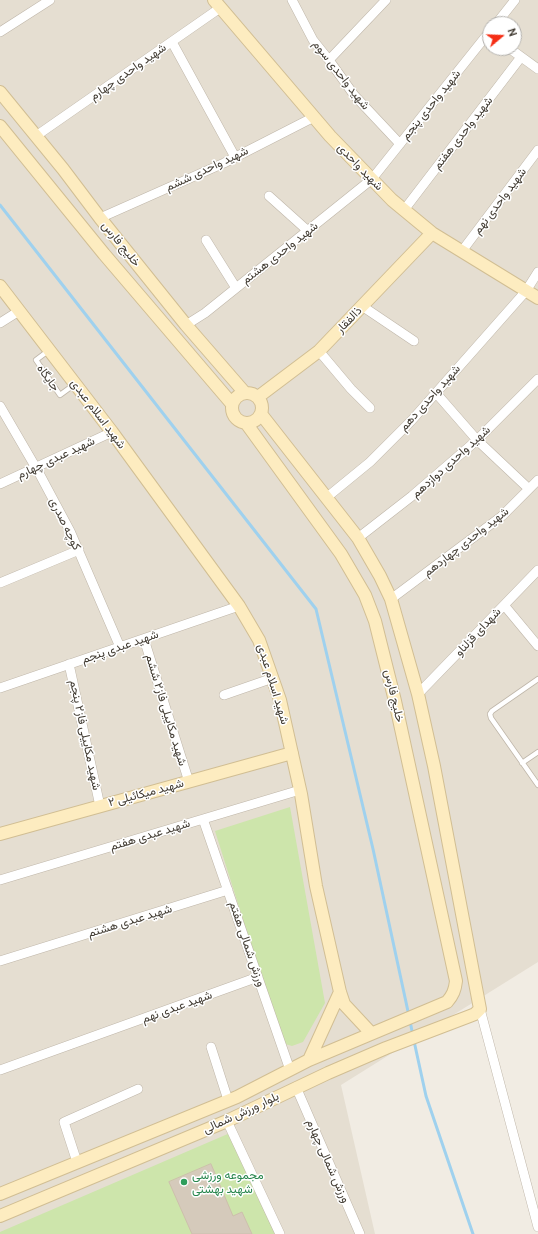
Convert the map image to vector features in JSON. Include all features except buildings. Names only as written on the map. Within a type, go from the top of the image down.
[{"type":"main road","name":"شهید واحدی","points":[[217,4],[330,136],[392,200],[432,233],[538,298]]},
{"type":"main road","name":"خلیج فارس","points":[[0,92],[186,325],[245,393]]},
{"type":"main road","name":"خلیج فارس","points":[[0,126],[104,254],[232,404]]},
{"type":"main road","name":"ذالفقار","points":[[258,397],[319,351],[432,233]]},
{"type":"main road","name":"شهید اسلام عبدی","points":[[0,286],[112,432],[239,606],[259,640],[280,700],[300,790],[316,886],[340,992],[344,1004],[372,1033]]},
{"type":"main road","points":[[245,393],[254,394],[258,397],[262,405],[261,414],[255,421],[246,423],[241,422],[234,417],[232,413],[232,404],[237,396],[245,393]]},
{"type":"main road","points":[[261,414],[358,538],[391,599],[418,694],[434,766],[480,1009]]},
{"type":"main road","name":"خلیج فارس","points":[[246,423],[341,554],[365,595],[375,621],[395,702],[456,981],[452,996],[447,1002]]},
{"type":"main road","name":"شهید میکائیلی ۲","points":[[0,834],[292,753]]},
{"type":"main road","points":[[450,955],[469,950]]},
{"type":"main road","points":[[309,1060],[340,992]]},
{"type":"main road","name":"بلوار ورزش شمالی","points":[[0,1194],[224,1102],[309,1060],[447,1002]]},
{"type":"main road","name":"بلوار ورزش شمالی","points":[[0,1216],[227,1121],[328,1073],[386,1048],[475,1014],[480,1009]]},
{"type":"main road","points":[[224,1102],[227,1121]]},
{"type":"street","points":[[0,32],[50,0]]},
{"type":"street","name":"شهید واحدی سوم","points":[[292,0],[312,40],[329,60],[354,95],[400,144]]},
{"type":"street","points":[[329,60],[386,0]]},
{"type":"street","points":[[501,16],[511,2]]},
{"type":"street","name":"شهید واحدی چهارم","points":[[36,136],[172,42],[217,4]]},
{"type":"street","points":[[172,42],[235,157]]},
{"type":"street","name":"شهید واحدی پنجم","points":[[372,179],[482,43]]},
{"type":"street","points":[[521,57],[538,69]]},
{"type":"street","name":"شهید واحدی هفتم","points":[[404,210],[521,57]]},
{"type":"street","name":"شهید واحدی ششم","points":[[100,218],[235,157],[314,117]]},
{"type":"street","name":"شهید واحدی نهم","points":[[462,251],[538,150]]},
{"type":"street","name":"شهید واحدی هشتم","points":[[186,325],[205,313],[372,179]]},
{"type":"street","points":[[269,196],[308,230]]},
{"type":"street","points":[[206,240],[236,288]]},
{"type":"street","name":"شهید واحدی دهم","points":[[326,498],[370,462],[412,420],[526,291],[538,272]]},
{"type":"street","points":[[362,306],[414,341]]},
{"type":"street","points":[[0,323],[19,311]]},
{"type":"street","points":[[319,351],[350,390],[370,408]]},
{"type":"street","name":"شهید واحدی دوازدهم","points":[[358,538],[412,496],[477,440],[538,379]]},
{"type":"street","points":[[436,393],[477,440],[534,488]]},
{"type":"street","name":"کوچه صدری","points":[[0,406],[36,467],[70,531],[120,647]]},
{"type":"street","name":"شهید عبدی چهارم","points":[[0,484],[112,432]]},
{"type":"street","name":"شهید واحدی چهاردهم","points":[[391,599],[502,516],[534,488]]},
{"type":"street","points":[[0,583],[79,550]]},
{"type":"street","name":"شهدای قزلناو","points":[[418,694],[538,570]]},
{"type":"street","points":[[504,605],[538,646]]},
{"type":"street","name":"شهید عبدی پنجم","points":[[0,688],[239,606]]},
{"type":"street","name":"شهید مکاییلی فاز۲ ششم","points":[[144,639],[189,782]]},
{"type":"street","name":"شهید مکاییلی فاز۲ پنجم","points":[[69,664],[100,806]]},
{"type":"street","points":[[224,695],[273,678]]},
{"type":"street","name":"شهید عبدی هفتم","points":[[0,880],[300,790]]},
{"type":"street","name":"ورزش شمالی هفتم","points":[[203,819],[290,1070]]},
{"type":"street","name":"شهید عبدی هشتم","points":[[0,962],[228,890]]},
{"type":"street","name":"شهید عبدی نهم","points":[[0,1070],[258,978]]},
{"type":"street","points":[[480,1009],[538,1226]]},
{"type":"street","points":[[211,1047],[224,1102]]},
{"type":"street","points":[[77,1162],[64,1122],[138,1088]]},
{"type":"street","name":"ورزش شمالی چهارم","points":[[296,1088],[360,1234]]},
{"type":"street","points":[[227,1121],[280,1234]]},
{"type":"lane","name":"جایگاه","points":[[49,350],[36,360],[60,395],[75,384]]},
{"type":"lane","points":[[538,679],[492,711],[490,714],[538,785]]},
{"type":"lane","points":[[522,763],[538,752]]},
{"type":"shaded area","points":[[0,0],[538,0],[538,962],[341,1085],[375,1234],[0,1234]]},
{"type":"green space","points":[[290,807],[325,1003],[303,1042],[292,1046],[282,1043],[215,831]]},
{"type":"green space","name":"مجموعه ورزشی شهید بهشتی","points":[[230,1133],[275,1234],[0,1234],[0,1232]]},
{"type":"waterway","points":[[0,205],[316,609],[373,849],[409,1016]]},
{"type":"waterway","points":[[410,1021],[413,1036]]},
{"type":"waterway","points":[[414,1041],[426,1096],[473,1234]]},
{"type":"place","name":"مجموعه ورزشی شهید بهشتی","points":[[184,1182]]}]
